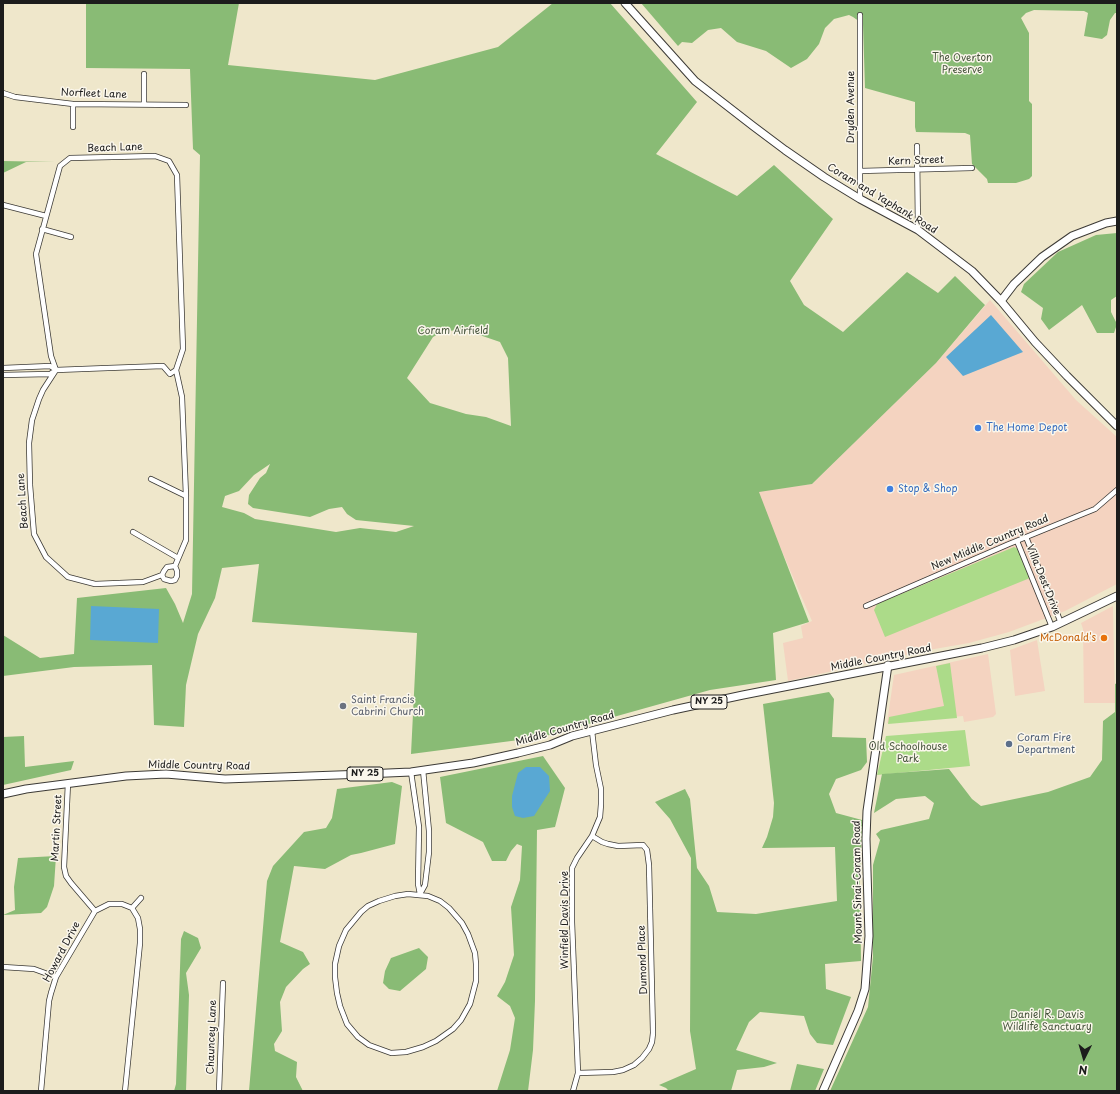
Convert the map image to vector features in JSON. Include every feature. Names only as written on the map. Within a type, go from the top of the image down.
[{"type":"main road","name":"Coram and Yaphank Road","points":[[625,3],[695,80],[785,150],[860,198],[918,230],[972,271],[1073,383],[1107,414],[1117,426]]},
{"type":"main road","points":[[1000,301],[1014,284],[1042,257],[1072,236],[1106,223],[1117,221]]},
{"type":"main road","name":"Middle Country Road","points":[[3,794],[26,789],[126,776],[166,774],[225,779],[411,772],[473,763],[518,753],[592,731],[735,696],[807,683],[888,665],[982,648],[1014,640],[1052,627],[1117,596]]},
{"type":"main road","name":"Mount Sinai-Coram Road","points":[[823,1091],[858,1011],[865,989],[869,936],[866,845],[867,811],[888,665]]},
{"type":"street","name":"Dryden Avenue","points":[[860,15],[860,198]]},
{"type":"street","points":[[144,74],[144,104]]},
{"type":"street","name":"Norfleet Lane","points":[[3,93],[15,97],[73,104],[186,105]]},
{"type":"street","points":[[73,104],[73,127]]},
{"type":"street","points":[[917,146],[916,170],[918,230]]},
{"type":"street","name":"Beach Lane","points":[[162,575],[164,579],[175,580],[177,576],[175,566],[186,540],[186,496],[182,397],[176,370],[183,349],[177,175],[169,161],[156,156],[70,158],[60,166],[36,254],[52,356],[56,370],[43,390],[32,420],[29,443],[30,485],[34,534],[46,557],[68,577],[95,584],[143,582],[162,575],[167,567],[175,566]]},
{"type":"street","name":"Kern Street","points":[[860,172],[972,168]]},
{"type":"street","points":[[3,205],[46,216]]},
{"type":"street","points":[[42,229],[71,237]]},
{"type":"street","points":[[3,368],[50,366],[56,370]]},
{"type":"street","points":[[3,375],[50,374],[56,370],[163,366],[170,374],[176,370]]},
{"type":"street","points":[[151,480],[186,496]]},
{"type":"street","name":"New Middle Country Road","points":[[866,606],[1095,509],[1117,490]]},
{"type":"street","points":[[133,532],[178,558]]},
{"type":"street","name":"Villa Dest Drive","points":[[1026,537],[1061,623]]},
{"type":"street","name":"Villa Dest Drive","points":[[1017,541],[1052,627]]},
{"type":"street","name":"Winfield Davis Drive","points":[[572,1091],[578,1073],[572,930],[572,868],[592,836],[600,817],[601,804],[601,790],[592,731]]},
{"type":"street","points":[[420,894],[425,885],[429,852],[429,831],[423,770]]},
{"type":"street","points":[[411,772],[419,827],[418,884],[420,894]]},
{"type":"street","name":"Martin Street","points":[[68,783],[64,866],[66,876],[95,911]]},
{"type":"street","name":"Dumond Place","points":[[578,1073],[613,1072],[623,1070],[634,1065],[649,1049],[652,1042],[653,1033],[649,866],[647,850],[643,845],[618,846],[602,842],[592,836]]},
{"type":"street","points":[[420,894],[436,898],[444,903],[464,926],[476,956],[475,987],[470,1004],[453,1029],[436,1041],[423,1047],[406,1052],[391,1053],[364,1042],[348,1024],[340,1006],[336,986],[336,958],[339,946],[346,930],[361,912],[373,904],[395,896],[420,894]]},
{"type":"street","points":[[132,908],[141,898]]},
{"type":"street","points":[[95,911],[109,904],[122,904],[132,908],[138,918],[140,943],[125,1091]]},
{"type":"street","name":"Howard Drive","points":[[41,1091],[51,993],[56,977],[95,911]]},
{"type":"street","points":[[3,967],[34,969],[56,977]]},
{"type":"street","name":"Chauncey Lane","points":[[219,1091],[223,983]]},
{"type":"shaded area","points":[[990,300],[1076,400],[1117,437],[1117,584],[1065,611],[1009,632],[969,643],[923,651],[788,681],[783,643],[803,638],[801,626],[812,621],[756,491],[812,484],[936,363]]},
{"type":"shaded area","points":[[1113,606],[1115,703],[1084,703],[1083,629],[1081,623]]},
{"type":"shaded area","points":[[1037,640],[1045,691],[1015,696],[1010,650]]},
{"type":"shaded area","points":[[988,654],[996,714],[993,717],[964,722],[963,716],[887,723],[894,675]]},
{"type":"green space","name":"Coram Airfield","points":[[86,3],[239,3],[228,65],[375,80],[498,47],[553,3],[610,3],[697,102],[656,154],[737,196],[774,165],[833,219],[790,281],[804,305],[843,332],[907,272],[938,293],[955,276],[985,305],[936,363],[812,484],[759,492],[809,622],[773,633],[776,680],[710,690],[542,737],[411,754],[417,633],[252,622],[259,564],[222,568],[215,598],[198,634],[186,685],[184,727],[154,725],[152,665],[74,667],[3,676],[3,635],[40,658],[74,654],[77,598],[166,588],[183,623],[192,594],[200,155],[193,149],[190,69],[86,68]],"holes":[[[465,330],[500,342],[508,358],[511,426],[486,417],[466,414],[430,403],[407,378],[433,337],[444,331]],[[270,464],[266,473],[260,478],[249,495],[248,504],[253,508],[310,517],[329,509],[342,507],[347,514],[356,520],[414,526],[396,532],[360,528],[336,532],[255,519],[244,513],[222,507],[225,496],[239,491],[254,475]]]},
{"type":"green space","name":"The Overton Preserve","points":[[641,3],[1117,3],[1117,13],[1115,13],[1110,20],[1107,35],[1102,39],[1084,36],[1088,13],[1084,11],[1034,10],[1026,13],[1021,18],[1029,33],[1029,101],[1032,104],[1032,176],[1029,179],[1016,183],[988,183],[987,179],[972,164],[970,135],[965,133],[916,132],[915,102],[865,88],[863,24],[853,17],[849,15],[834,19],[825,28],[819,44],[807,59],[791,68],[766,51],[737,42],[721,28],[708,30],[692,43],[682,42],[678,46]]},
{"type":"green space","points":[[3,161],[55,162],[26,162],[3,173]]},
{"type":"green space","points":[[1117,233],[1117,296],[1111,300],[1111,312],[1117,324],[1114,333],[1097,333],[1082,305],[1049,330],[1041,319],[1043,308],[1021,292],[1024,284],[1058,252],[1096,235]]},
{"type":"green space","points":[[1014,547],[1018,549],[1030,578],[885,637],[874,610],[877,604]]},
{"type":"green space","points":[[950,663],[957,718],[888,724],[889,717],[944,706],[936,666]]},
{"type":"green space","name":"Daniel R. Davis Wildlife Sanctuary","points":[[1117,683],[1117,1091],[830,1091],[868,1007],[873,957],[873,865],[880,840],[876,834],[881,830],[929,819],[934,803],[925,796],[896,799],[874,813],[882,774],[949,769],[972,799],[981,806],[1048,792],[1090,777],[1102,760],[1103,721],[1115,712],[1115,684]]},
{"type":"green space","points":[[829,692],[834,699],[832,737],[866,738],[867,762],[861,770],[836,779],[829,794],[836,813],[862,820],[860,883],[861,961],[825,964],[826,989],[851,997],[833,1045],[817,1043],[810,1034],[804,1016],[760,1012],[749,1022],[736,1050],[777,1063],[764,1067],[737,1070],[731,1091],[669,1091],[659,1085],[696,1069],[690,1031],[691,858],[670,819],[655,802],[685,789],[690,799],[697,868],[709,886],[717,912],[756,914],[837,901],[835,847],[762,848],[773,817],[774,803],[763,704]]},
{"type":"green space","name":"Old Schoolhouse Park","points":[[965,730],[970,766],[877,775],[886,736]]},
{"type":"green space","points":[[24,736],[25,767],[74,761],[71,770],[3,785],[3,737]]},
{"type":"green space","points":[[543,756],[565,788],[555,827],[537,830],[535,1001],[533,1050],[528,1091],[497,1091],[510,1050],[515,1018],[510,1006],[497,996],[505,982],[514,955],[511,907],[520,880],[522,846],[517,844],[511,851],[506,861],[492,861],[483,842],[446,823],[440,777]]},
{"type":"green space","points":[[392,782],[402,786],[395,844],[351,855],[325,869],[294,866],[280,942],[303,952],[310,964],[303,969],[286,987],[280,1002],[282,1031],[274,1044],[275,1051],[297,1062],[296,1077],[303,1091],[249,1091],[267,881],[273,866],[304,832],[326,828],[332,818],[337,789]]},
{"type":"green space","points":[[56,856],[54,886],[47,907],[41,913],[3,915],[15,910],[14,887],[18,858]]},
{"type":"green space","points":[[184,931],[198,938],[201,948],[186,973],[189,995],[186,1091],[174,1091],[176,1084],[181,939]]},
{"type":"green space","points":[[419,948],[428,957],[426,969],[400,991],[389,989],[383,983],[385,971],[391,958]]},
{"type":"green space","points":[[797,1064],[824,1069],[815,1091],[790,1091]]},
{"type":"water","points":[[991,315],[1023,352],[963,376],[946,357]]},
{"type":"water","points":[[91,606],[159,609],[158,643],[90,640]]},
{"type":"water","points":[[526,767],[540,767],[549,776],[550,791],[534,816],[523,818],[515,816],[512,807],[512,796],[518,773]]},
{"type":"place","name":"The Home Depot","points":[[978,428]]},
{"type":"place","name":"Stop & Shop","points":[[890,489]]},
{"type":"place","name":"McDonald's","points":[[1104,638]]},
{"type":"place","name":"Saint Francis Cabrini Church","points":[[343,706]]},
{"type":"place","name":"Coram Fire Department","points":[[1009,744]]}]
